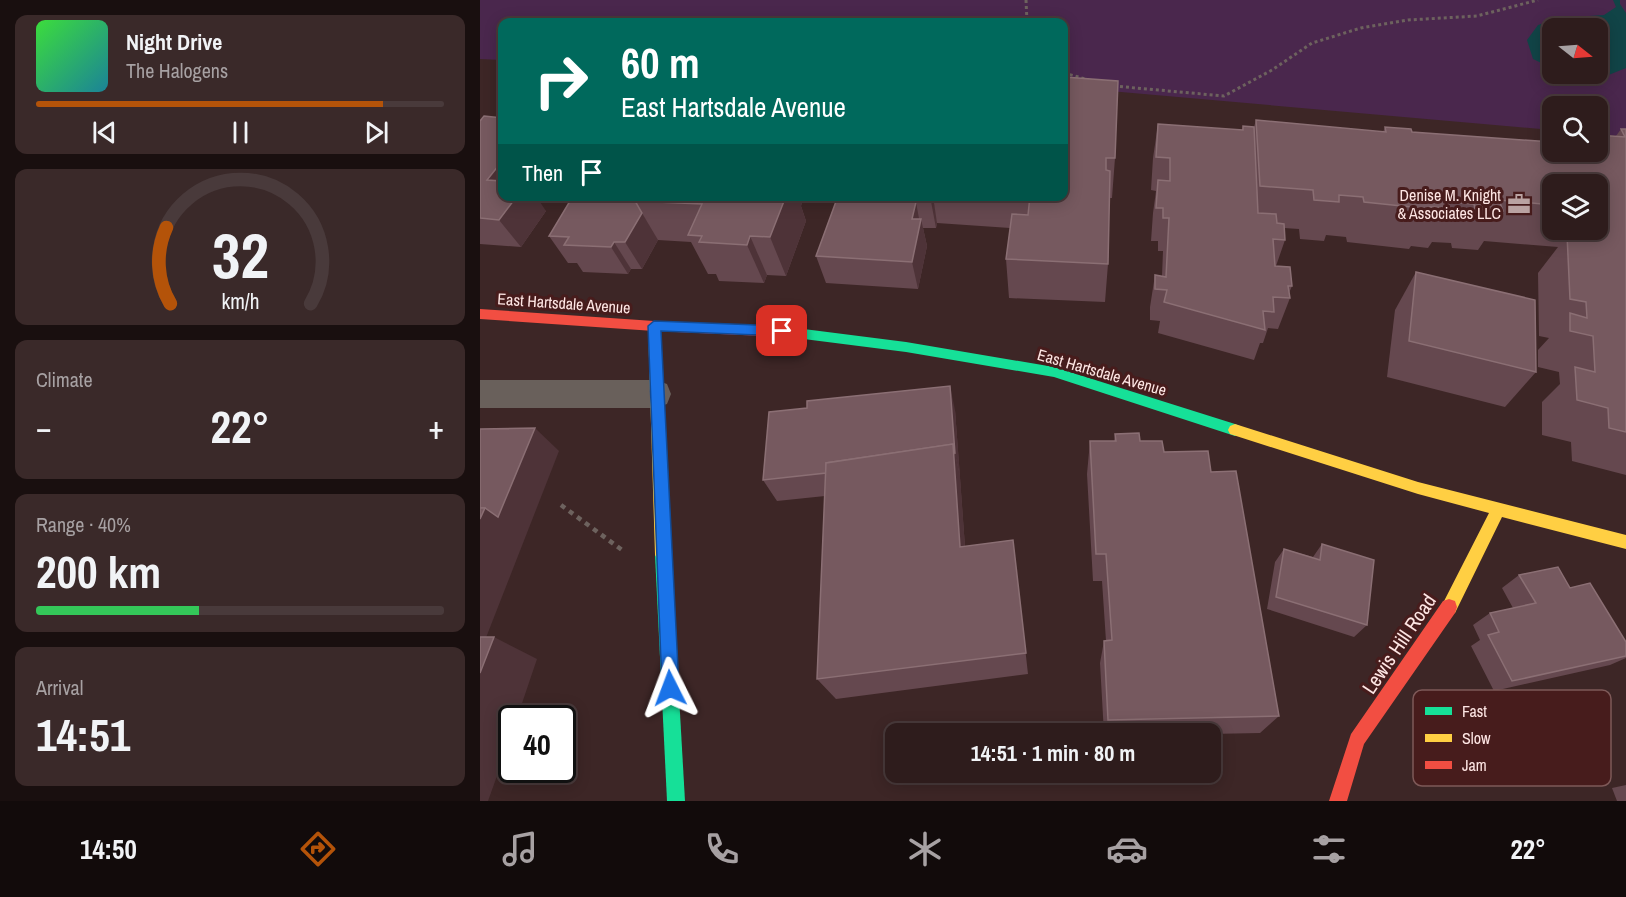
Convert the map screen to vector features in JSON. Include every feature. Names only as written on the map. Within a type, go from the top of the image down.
[{"type":"main road","name":"East Hartsdale Avenue","points":[[480,314],[654,326],[782,331],[906,347],[1054,372],[1418,488],[1624,547]]},
{"type":"main road","points":[[654,326],[655,393],[676,801]]},
{"type":"main road","name":"Lewis Hill Road","points":[[1338,801],[1357,740],[1446,612],[1498,510]]},
{"type":"street","points":[[480,394],[655,393]]},
{"type":"path","points":[[1026,0],[1027,18]]},
{"type":"path","points":[[1111,86],[1224,96],[1272,70],[1312,43],[1361,28],[1408,20],[1477,16],[1538,0]]},
{"type":"path","points":[[1068,74],[1092,81]]},
{"type":"path","points":[[561,505],[626,553]]},
{"type":"shaded area","points":[[480,0],[1626,0],[1626,137],[1608,135],[1608,96],[1542,96],[1542,129],[1068,87],[1068,18],[498,18],[498,60],[480,59]]},
{"type":"water","points":[[1613,0],[1620,0],[1626,13],[1626,68],[1608,75],[1608,18],[1560,18],[1604,15],[1616,7]]},
{"type":"water","points":[[1542,24],[1542,63],[1533,59],[1527,40],[1538,25]]},
{"type":"building","points":[[1068,77],[1118,81],[1115,158],[1106,158],[1106,170],[1110,171],[1108,264],[1006,259],[1012,214],[1028,215],[1029,201],[1068,201]]},
{"type":"building","points":[[484,116],[498,118],[498,166],[487,180],[498,181],[498,201],[513,201],[499,220],[480,218],[480,121]]},
{"type":"building","points":[[1256,120],[1386,132],[1385,127],[1411,129],[1412,132],[1542,141],[1542,162],[1608,162],[1608,136],[1625,137],[1621,129],[1626,129],[1626,432],[1609,428],[1608,408],[1577,400],[1575,367],[1595,372],[1593,336],[1570,331],[1570,313],[1587,318],[1586,302],[1570,299],[1567,240],[1608,240],[1608,174],[1542,174],[1542,204],[1499,200],[1503,211],[1475,209],[1474,204],[1448,202],[1450,208],[1430,207],[1430,209],[1364,202],[1363,197],[1339,195],[1339,202],[1314,200],[1313,190],[1260,186]]},
{"type":"building","points":[[1158,124],[1243,130],[1243,126],[1254,127],[1258,213],[1276,214],[1277,223],[1284,224],[1285,240],[1273,239],[1275,266],[1290,267],[1292,286],[1288,286],[1290,298],[1273,297],[1274,312],[1263,311],[1265,330],[1164,302],[1167,290],[1155,289],[1155,275],[1166,277],[1169,218],[1163,218],[1163,208],[1156,208],[1158,180],[1170,181],[1170,158],[1156,157]]},
{"type":"building","points":[[570,201],[635,201],[642,213],[625,242],[614,242],[611,247],[564,245],[569,237],[549,236]]},
{"type":"building","points":[[635,201],[784,201],[770,237],[750,236],[747,245],[699,242],[702,236],[688,235],[702,204]]},
{"type":"building","points":[[836,201],[916,201],[912,219],[921,219],[912,262],[816,256]]},
{"type":"building","points":[[1416,272],[1535,300],[1536,372],[1409,341]]},
{"type":"building","points":[[950,386],[955,454],[953,444],[826,463],[826,473],[763,480],[769,412],[807,408],[807,401]]},
{"type":"building","points":[[535,428],[498,517],[485,508],[480,508],[480,429]]},
{"type":"building","points":[[1139,433],[1140,441],[1162,441],[1164,452],[1208,451],[1211,472],[1236,471],[1279,716],[1108,720],[1104,641],[1112,640],[1106,554],[1096,554],[1090,441],[1116,441],[1115,434]]},
{"type":"building","points":[[953,444],[960,547],[1013,540],[1026,653],[817,679],[826,463]]},
{"type":"building","points":[[480,508],[485,508],[480,519]]},
{"type":"building","points":[[1322,544],[1374,560],[1367,625],[1276,597],[1284,549],[1320,560]]},
{"type":"building","points":[[1558,567],[1570,588],[1590,583],[1626,642],[1626,656],[1512,681],[1488,635],[1499,632],[1490,613],[1536,603],[1519,575]]},
{"type":"building","points":[[480,637],[494,637],[480,673]]},
{"type":"traffic: fast","points":[[788,332],[906,347],[1054,372],[1235,430]]},
{"type":"traffic: fast","points":[[663,555],[676,801]]},
{"type":"traffic: slow","points":[[654,326],[663,555]]},
{"type":"traffic: slow","points":[[1235,430],[1418,488],[1626,542]]},
{"type":"traffic: slow","points":[[1449,607],[1498,510]]},
{"type":"traffic: jam","points":[[480,314],[654,326],[788,332]]},
{"type":"traffic: jam","points":[[1338,801],[1357,740],[1449,607]]},
{"type":"place","name":"Denise M. Knight & Associates LLC","points":[[1519,204]]},
{"type":"route","points":[[670,688],[655,393],[654,326],[782,331]]}]
